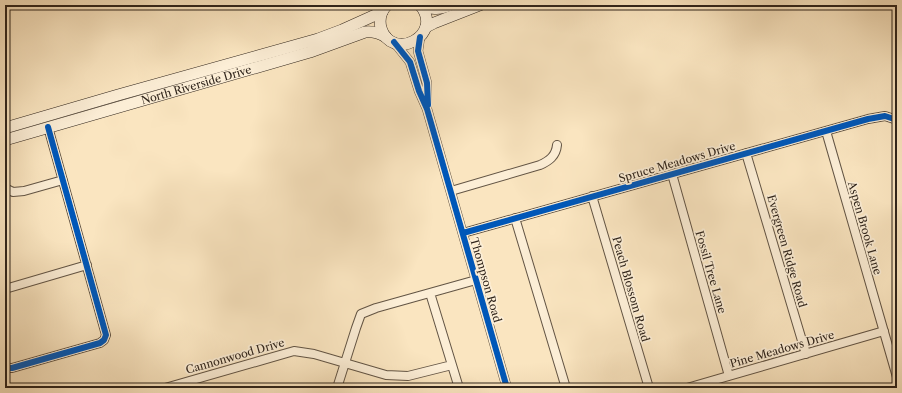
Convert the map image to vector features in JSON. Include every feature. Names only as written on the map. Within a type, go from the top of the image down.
[{"type":"main road","points":[[420,5],[428,9],[436,9],[451,5]]},
{"type":"main road","points":[[420,5],[426,16],[423,32]]},
{"type":"main road","name":"North Riverside Drive","points":[[5,128],[321,49],[365,32],[377,32],[390,40],[401,44],[408,44],[415,42],[423,32],[434,23],[480,5]]},
{"type":"main road","name":"North Riverside Drive","points":[[384,7],[380,25],[382,32],[390,40]]},
{"type":"main road","name":"North Riverside Drive","points":[[5,140],[48,128],[318,39],[342,30],[384,7]]},
{"type":"street","name":"Thompson Road","points":[[423,32],[418,51],[427,83],[428,109]]},
{"type":"street","name":"Thompson Road","points":[[390,40],[410,62],[428,109],[507,388]]},
{"type":"street","name":"Spruce Meadows Drive","points":[[462,233],[876,117],[885,116],[897,120]]},
{"type":"street","points":[[5,368],[12,368],[100,343],[104,340],[106,335],[48,128]]},
{"type":"street","name":"Aspen Brook Lane","points":[[826,131],[897,377]]},
{"type":"street","points":[[451,191],[540,166],[553,156],[556,152],[557,145]]},
{"type":"street","name":"Evergreen Ridge Road","points":[[746,153],[806,354]]},
{"type":"street","name":"Fossil Tree Lane","points":[[672,174],[729,376]]},
{"type":"street","points":[[5,188],[13,192],[24,192],[63,180]]},
{"type":"street","name":"Peach Blossom Road","points":[[592,196],[649,388]]},
{"type":"street","points":[[515,218],[566,388]]},
{"type":"street","points":[[5,289],[87,265]]},
{"type":"street","points":[[337,388],[361,314],[376,308],[476,280]]},
{"type":"street","points":[[430,293],[459,388]]},
{"type":"street","name":"Pine Meadows Drive","points":[[687,388],[884,331]]},
{"type":"street","name":"Cannonwood Drive","points":[[164,388],[294,351],[314,354],[345,362],[386,375],[408,376],[452,365]]},
{"type":"cycle path","points":[[420,37],[418,51],[427,83],[428,105]]},
{"type":"cycle path","points":[[394,42],[410,62],[419,91],[427,109],[507,388]]},
{"type":"cycle path","points":[[463,233],[868,119],[885,116],[897,120]]},
{"type":"cycle path","points":[[5,368],[12,368],[100,343],[104,340],[106,335],[48,127]]}]
